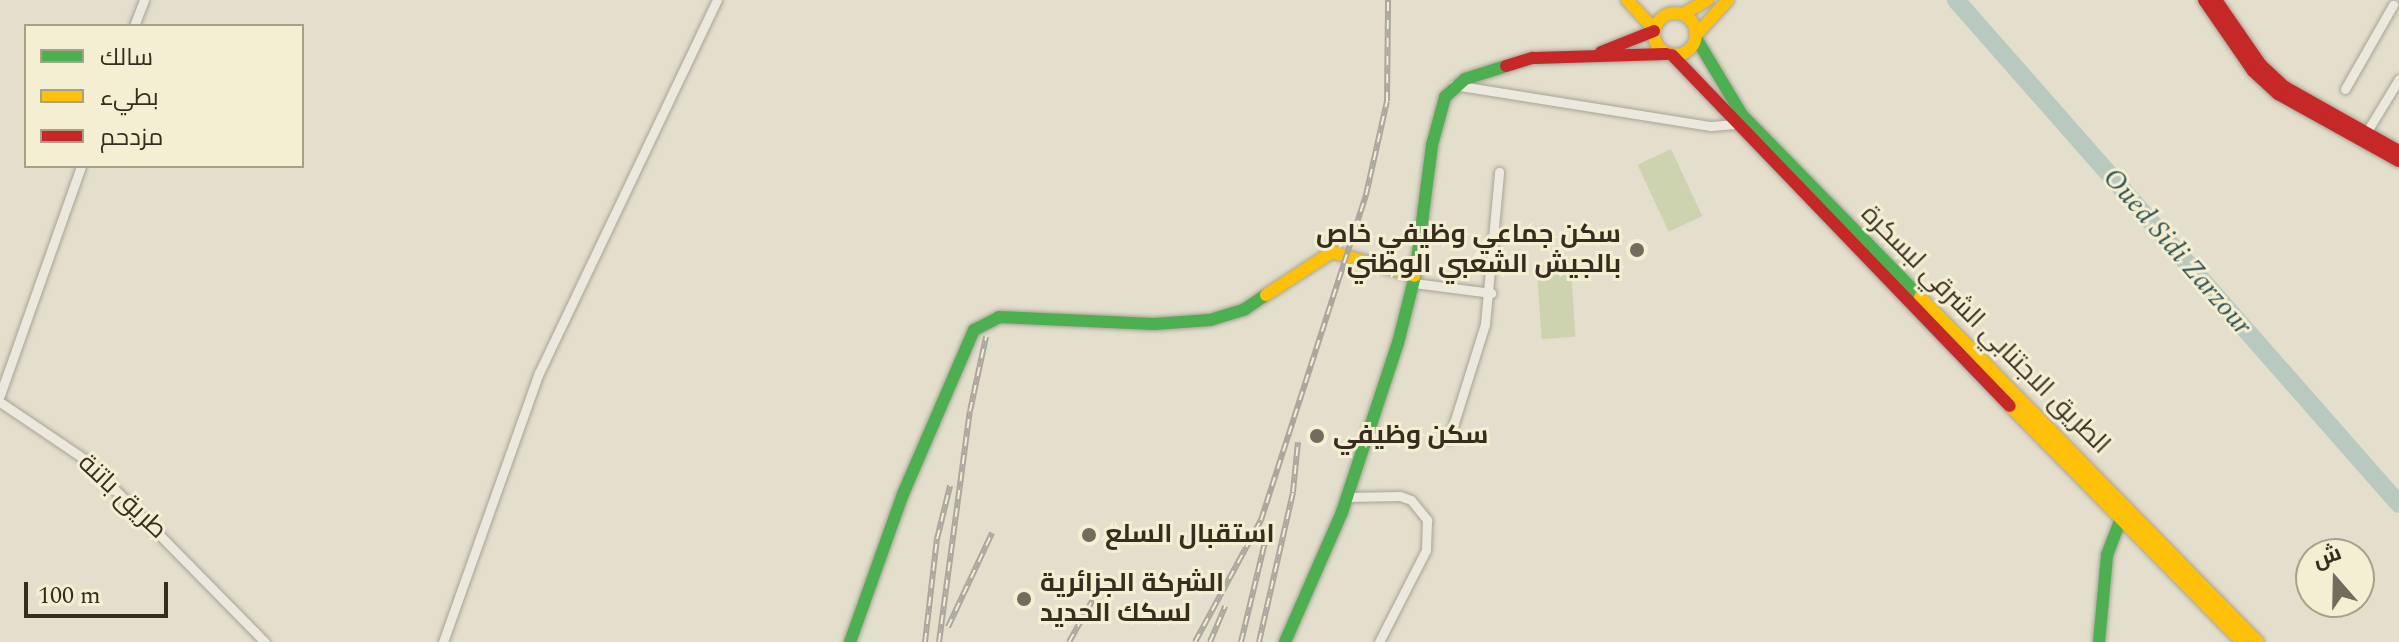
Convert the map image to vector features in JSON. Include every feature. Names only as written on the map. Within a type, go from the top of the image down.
[{"type":"main road","points":[[1627,0],[1654,30],[1658,47],[1670,54]]},
{"type":"main road","points":[[1662,0],[1693,22],[1696,36]]},
{"type":"main road","points":[[1598,53],[1654,30],[1665,15],[1679,13],[1707,0]]},
{"type":"main road","points":[[1285,642],[1347,497],[1415,279],[1437,119],[1454,85],[1503,66],[1560,54],[1684,53],[1728,0]]},
{"type":"main road","points":[[2204,0],[2237,51],[2278,94],[2399,161]]},
{"type":"main road","points":[[2216,0],[2271,75],[2303,100],[2399,151]]},
{"type":"main road","name":"الطريق الاجتنابي الشرقي لبسكرة","points":[[1696,36],[1742,115],[2258,642]]},
{"type":"main road","name":"الطريق الاجتنابي الشرقي لبسكرة","points":[[1670,54],[2242,642]]},
{"type":"main road","points":[[850,642],[903,494],[974,330],[984,322],[1013,317],[1154,324],[1210,320],[1245,309],[1312,260],[1332,252],[1415,279]]},
{"type":"main road","points":[[2099,642],[2107,555],[2121,518]]},
{"type":"street","points":[[135,24],[144,0]]},
{"type":"street","points":[[443,642],[539,373],[717,0]]},
{"type":"street","points":[[2345,89],[2392,4]]},
{"type":"street","points":[[1500,93],[1495,78],[1503,66]]},
{"type":"street","points":[[2366,133],[2399,79]]},
{"type":"street","points":[[1454,85],[1711,126],[1735,124]]},
{"type":"street","points":[[0,394],[80,168]]},
{"type":"street","points":[[1449,439],[1491,293],[1499,172]]},
{"type":"street","points":[[1415,279],[1491,293]]},
{"type":"street","name":"طريق باتنة","points":[[0,402],[86,460],[265,642]]},
{"type":"street","points":[[1347,497],[1400,496],[1411,500],[1427,520],[1426,550],[1379,642]]},
{"type":"green space","points":[[1671,149],[1702,216],[1669,232],[1637,165]]},
{"type":"green space","points":[[1571,271],[1576,337],[1542,339],[1537,273]]},
{"type":"waterway","name":"Oued Sidi Zarzour","points":[[1956,0],[2399,504]]},
{"type":"railway","points":[[1195,642],[1261,520],[1366,195],[1387,101],[1388,0]]},
{"type":"railway","points":[[939,642],[970,411],[986,337]]},
{"type":"railway","points":[[1259,642],[1293,492],[1298,442]]},
{"type":"railway","points":[[925,642],[937,539],[950,486]]},
{"type":"railway","points":[[1241,642],[1270,521]]},
{"type":"railway","points":[[948,627],[992,533]]},
{"type":"railway","points":[[1069,642],[1096,594]]},
{"type":"railway","points":[[1210,642],[1225,606]]},
{"type":"traffic: fast","points":[[1696,38],[1742,115],[1920,297]]},
{"type":"traffic: fast","points":[[1285,642],[1342,512],[1398,343],[1415,276],[1432,145],[1445,97],[1465,79],[1506,66]]},
{"type":"traffic: fast","points":[[850,642],[903,494],[974,330],[999,317],[1154,324],[1210,320],[1245,309],[1266,295]]},
{"type":"traffic: fast","points":[[2099,642],[2107,555],[2121,518]]},
{"type":"traffic: slow","points":[[1627,0],[1654,29]]},
{"type":"traffic: slow","points":[[1683,14],[1707,0]]},
{"type":"traffic: slow","points":[[1696,35],[1728,0]]},
{"type":"traffic: slow","points":[[1675,13],[1690,19],[1696,34],[1690,49],[1675,55],[1660,49],[1654,34],[1660,19],[1675,13]]},
{"type":"traffic: slow","points":[[1266,295],[1332,252],[1415,276]]},
{"type":"traffic: slow","points":[[1920,297],[2258,642]]},
{"type":"traffic: slow","points":[[2010,406],[2242,642]]},
{"type":"traffic: jam","points":[[2204,0],[2253,71],[2278,94],[2399,161]]},
{"type":"traffic: jam","points":[[2216,0],[2261,65],[2285,87],[2399,151]]},
{"type":"traffic: jam","points":[[1601,52],[1654,31]]},
{"type":"traffic: jam","points":[[1506,66],[1533,58],[1667,54]]},
{"type":"traffic: jam","points":[[1672,55],[2010,406]]},
{"type":"place","name":"سكن جماعي وظيفي خاص بالجيش الشعبي الوطني","points":[[1637,250]]},
{"type":"place","name":"سكن وظيفي","points":[[1317,436]]},
{"type":"place","name":"استقبال السلع","points":[[1089,535]]},
{"type":"place","name":"الشركة الجزائرية لسكك الحديد","points":[[1024,599]]}]
